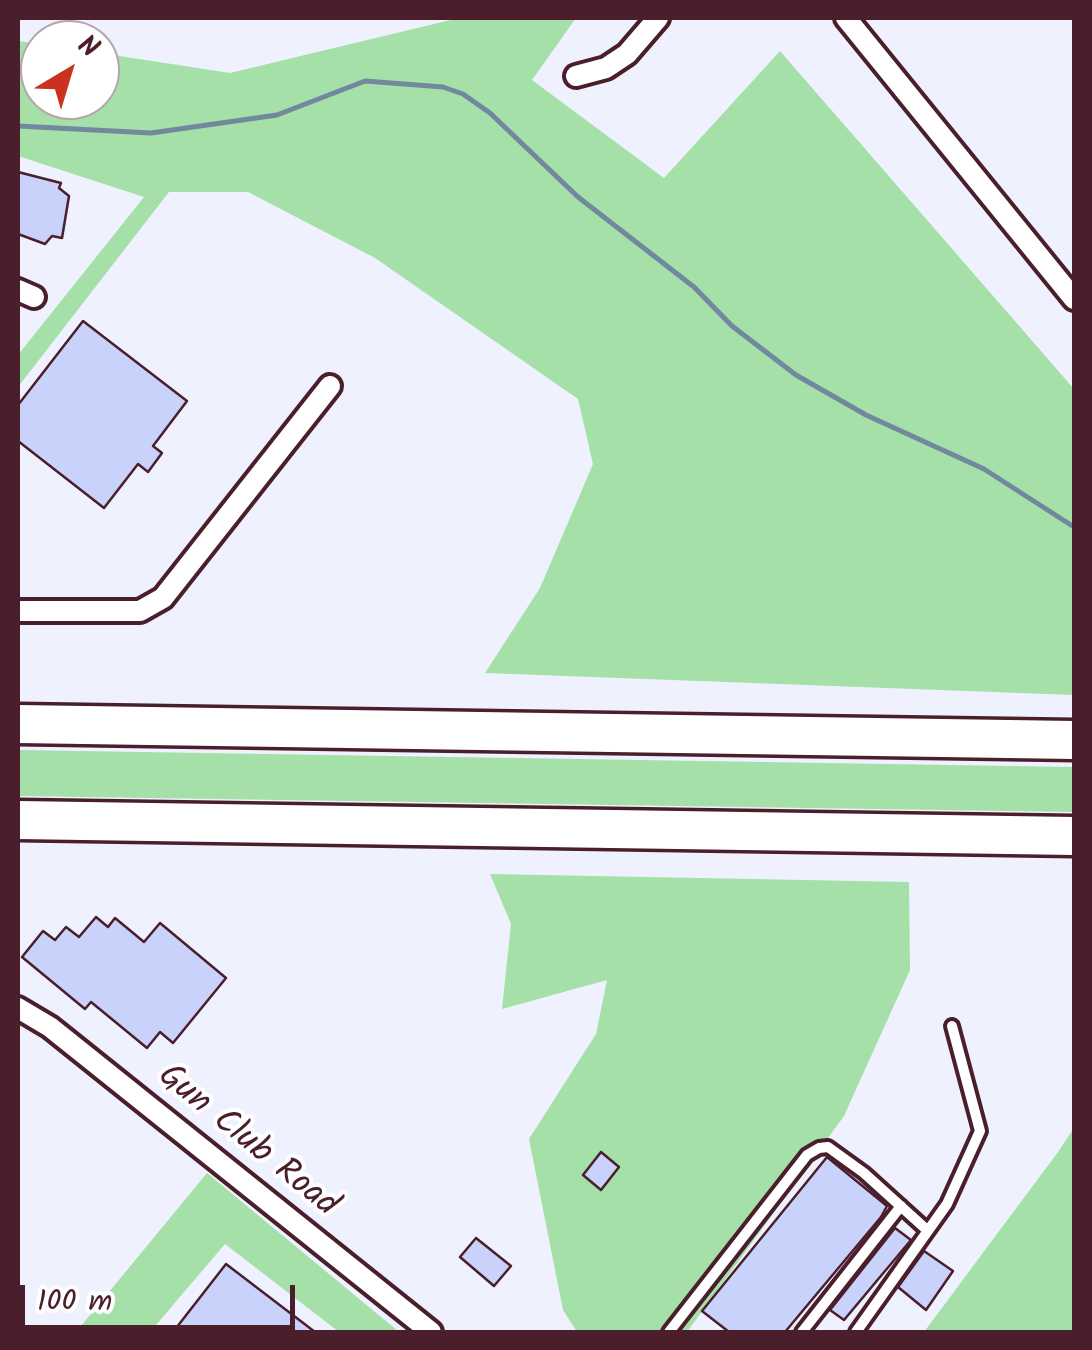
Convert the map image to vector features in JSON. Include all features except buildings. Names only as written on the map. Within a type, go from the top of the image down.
[{"type":"highway","points":[[18,724],[1074,740]]},
{"type":"highway","points":[[18,820],[1074,836]]},
{"type":"street","points":[[576,76],[606,68],[627,54],[658,18]]},
{"type":"street","points":[[846,18],[1074,299]]},
{"type":"street","points":[[18,610],[140,611],[164,598],[330,386]]},
{"type":"street","name":"Gun Club Road","points":[[18,1008],[50,1027],[430,1332]]},
{"type":"lane","points":[[856,1332],[947,1204],[980,1131],[952,1026]]},
{"type":"lane","points":[[669,1332],[807,1156],[819,1148],[828,1147],[927,1230]]},
{"type":"lane","points":[[802,1332],[901,1206]]},
{"type":"green space","points":[[459,18],[576,18],[532,80],[664,178],[780,51],[1074,389],[1074,695],[485,673],[540,588],[593,464],[578,399],[375,258],[248,192],[169,192],[18,387],[18,355],[144,197],[18,156],[18,41],[20,120],[120,120],[120,56],[230,73]]},
{"type":"green space","points":[[18,750],[1074,767],[1074,812],[18,796]]},
{"type":"green space","points":[[490,874],[909,882],[910,970],[844,1116],[687,1332],[577,1332],[563,1310],[529,1139],[596,1034],[607,980],[502,1009],[511,924]]},
{"type":"green space","points":[[1074,1128],[1074,1332],[924,1332],[1058,1152]]},
{"type":"green space","points":[[207,1173],[398,1331],[339,1332],[225,1244],[150,1332],[76,1332]]},
{"type":"waterway","points":[[18,126],[151,133],[277,115],[365,81],[443,87],[463,94],[490,113],[578,197],[694,287],[732,326],[796,375],[866,415],[984,469],[1074,527]]}]
